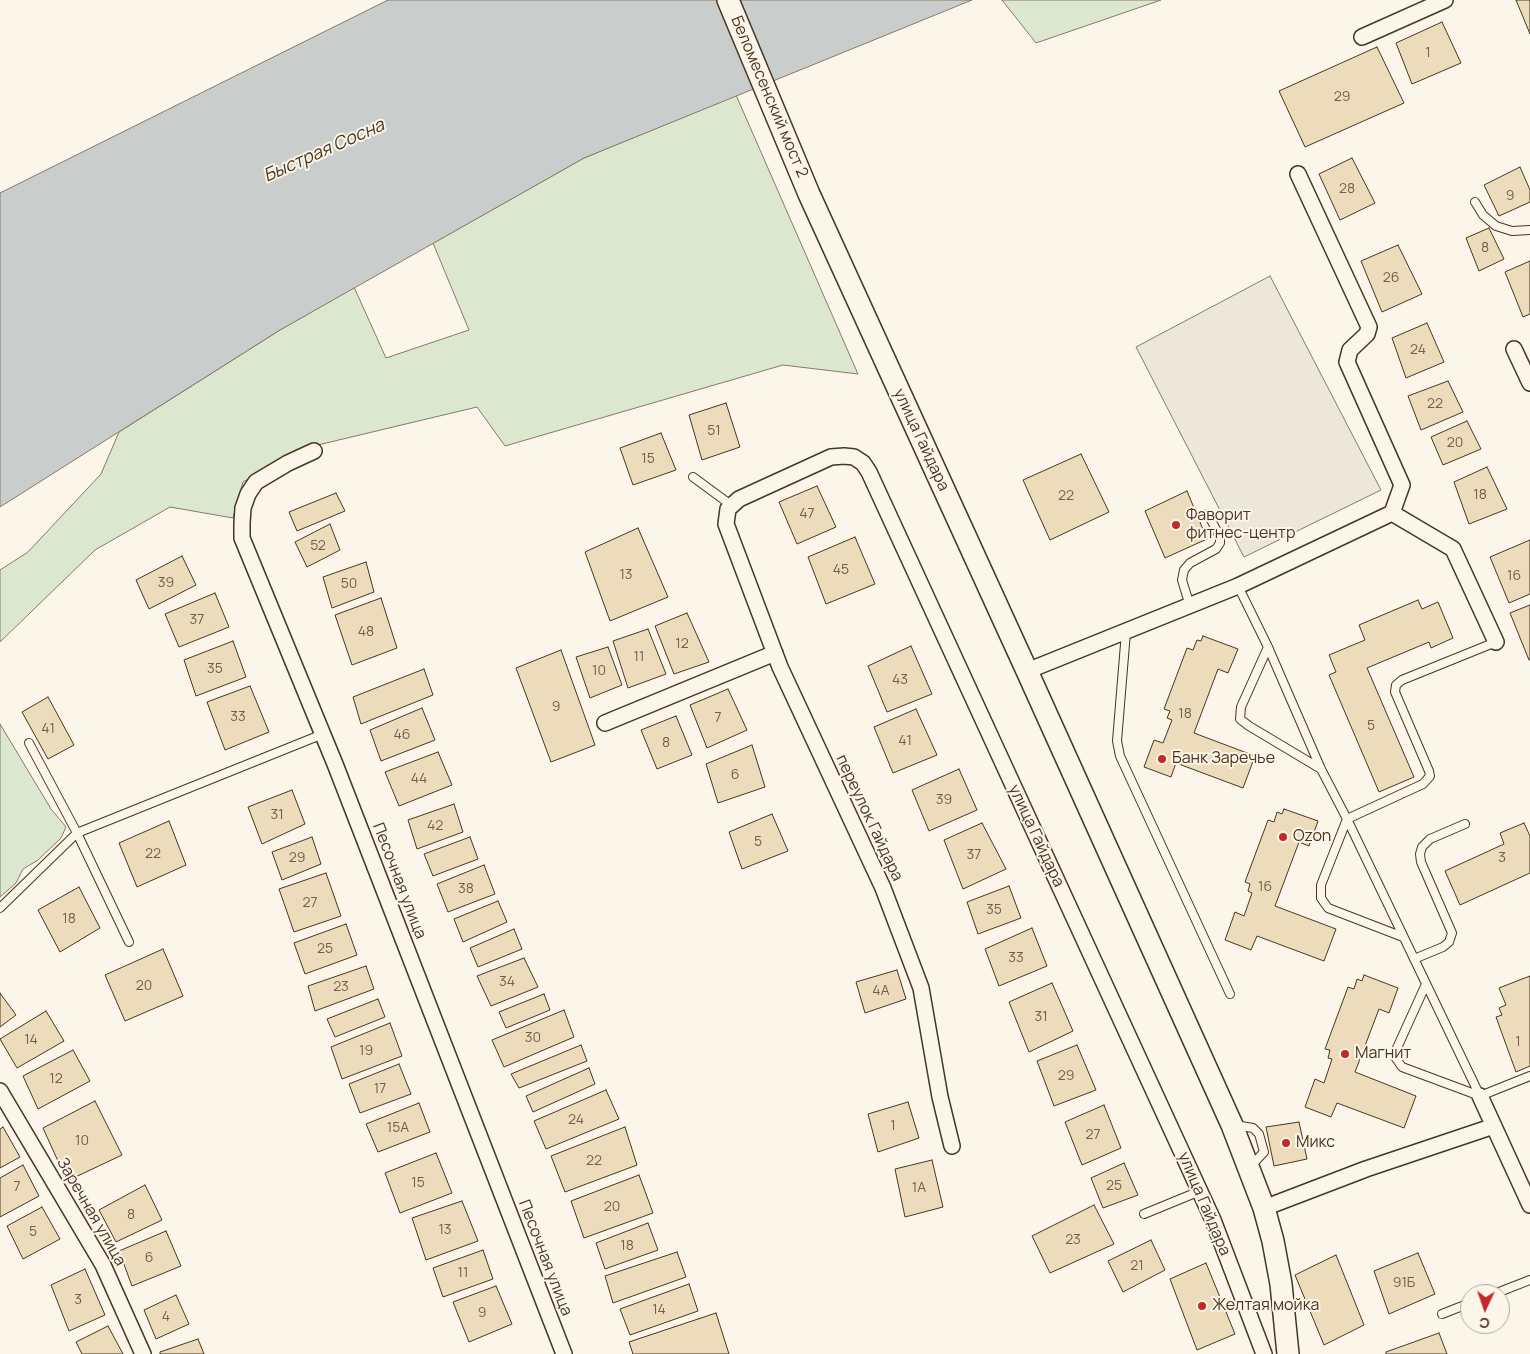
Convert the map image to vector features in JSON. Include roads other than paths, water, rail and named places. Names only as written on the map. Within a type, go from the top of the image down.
[{"type":"main road","name":"Беломесенский мост 2","points":[[728,0],[809,194]]},
{"type":"main road","name":"улица Гайдара","points":[[809,194],[1232,1125],[1264,1208],[1273,1241],[1281,1284],[1288,1354]]},
{"type":"street","points":[[1362,37],[1445,0]]},
{"type":"street","points":[[1027,672],[1238,586],[1392,513],[1402,484],[1347,362],[1350,350],[1367,334],[1369,327],[1298,174]]},
{"type":"street","points":[[1514,349],[1530,383]]},
{"type":"street","name":"Песочная улица","points":[[314,451],[288,463],[256,482],[248,494],[243,508],[242,538],[323,734],[564,1354]]},
{"type":"street","name":"улица Гайдара","points":[[729,509],[738,499],[832,457],[854,457],[866,468],[1200,1191],[1213,1220],[1264,1354]]},
{"type":"street","name":"переулок Гайдара","points":[[729,509],[726,524],[728,534],[775,653],[883,888],[921,988],[940,1097],[952,1146]]},
{"type":"street","points":[[1392,513],[1453,549],[1496,642]]},
{"type":"street","points":[[605,723],[775,653]]},
{"type":"street","name":"Заречная улица","points":[[0,1091],[103,1265],[143,1354]]},
{"type":"street","points":[[1480,1096],[1530,1205]]},
{"type":"street","points":[[1264,1208],[1366,1169],[1494,1126]]},
{"type":"lane","points":[[1475,202],[1483,215],[1496,226],[1512,231],[1530,230]]},
{"type":"lane","points":[[692,477],[729,509]]},
{"type":"lane","points":[[1190,606],[1182,580],[1184,570],[1190,563],[1216,548],[1220,543],[1220,537],[1208,514]]},
{"type":"lane","points":[[1238,586],[1268,647],[1321,769],[1347,818],[1480,1096]]},
{"type":"lane","points":[[1126,632],[1117,741],[1120,756],[1230,994]]},
{"type":"lane","points":[[1404,937],[1328,908],[1322,901],[1321,884],[1347,818],[1423,784],[1430,776],[1395,692],[1396,685],[1402,680],[1496,642]]},
{"type":"lane","points":[[1268,647],[1241,707],[1240,719],[1248,726],[1321,769]]},
{"type":"lane","points":[[0,908],[77,833],[323,734]]},
{"type":"lane","points":[[29,743],[77,833],[129,942]]},
{"type":"lane","points":[[1414,959],[1443,947],[1449,942],[1452,932],[1421,862],[1420,854],[1422,847],[1430,839],[1465,824]]},
{"type":"lane","points":[[1426,984],[1397,1048],[1396,1058],[1402,1067],[1480,1096],[1530,1076]]},
{"type":"lane","points":[[1144,1214],[1200,1191]]},
{"type":"lane","points":[[1510,1288],[1530,1280]]},
{"type":"lane","points":[[1442,1314],[1460,1307]]},
{"type":"water","name":"Быстрая Сосна","points":[[388,0],[972,0],[584,158],[280,330],[0,507],[0,193]]},
{"type":"place","name":"Фаворит фитнес-центр","points":[[1176,525]]},
{"type":"place","name":"Банк Заречье","points":[[1162,759]]},
{"type":"place","name":"Ozon","points":[[1283,837]]},
{"type":"place","name":"Магнит","points":[[1345,1054]]},
{"type":"place","name":"Микс","points":[[1286,1143]]},
{"type":"place","name":"Желтая мойка","points":[[1202,1306]]}]
